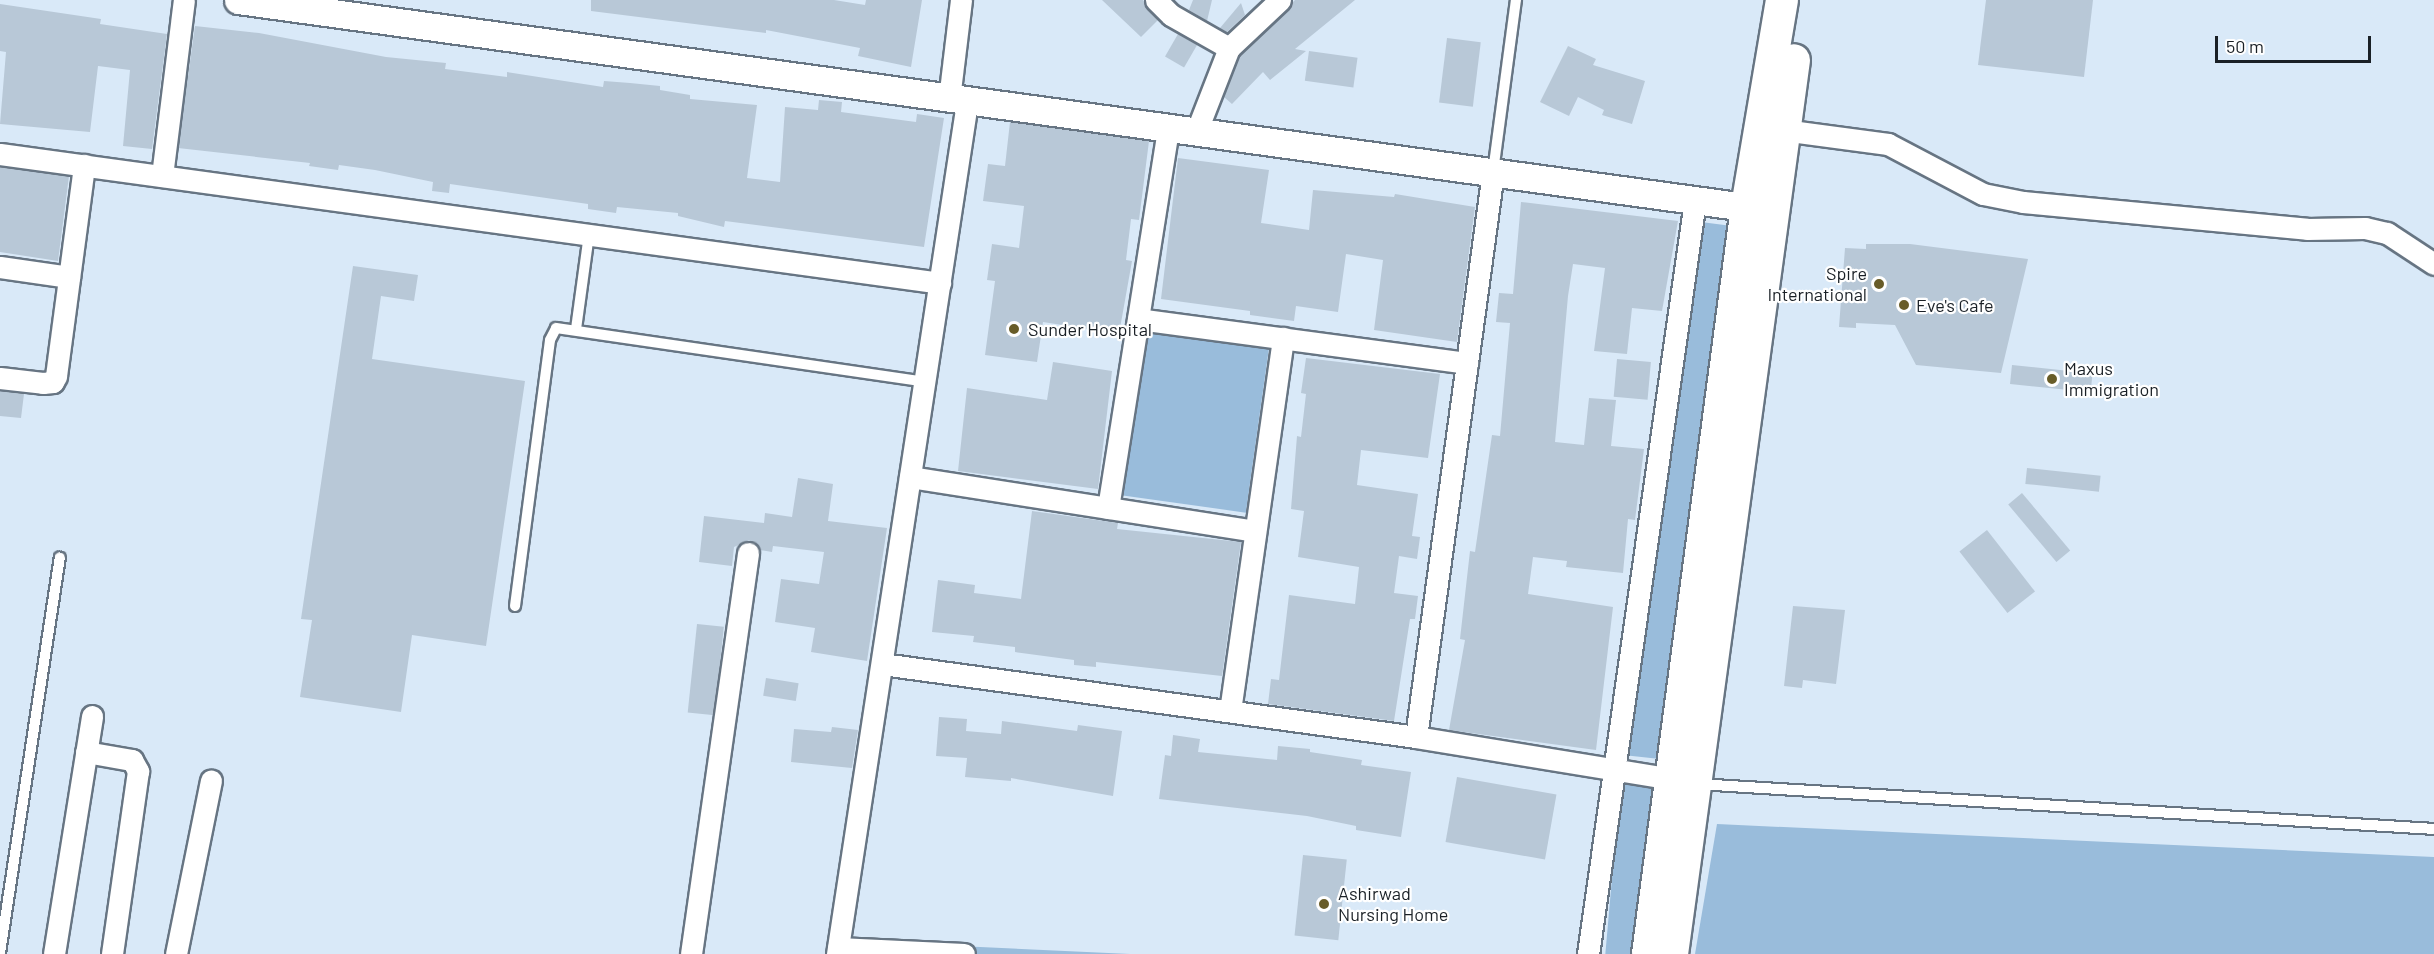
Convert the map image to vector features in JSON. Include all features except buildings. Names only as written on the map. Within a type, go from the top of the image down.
[{"type":"main road","points":[[1672,954],[1684,781],[1760,209],[1782,0]]},
{"type":"main road","points":[[1760,209],[1783,130],[1803,0]]},
{"type":"main road","points":[[1648,954],[1684,781]]},
{"type":"street","points":[[162,176],[184,0]]},
{"type":"street","points":[[238,0],[288,3],[958,101],[1197,130],[1760,209]]},
{"type":"street","points":[[961,0],[958,101],[940,283],[838,951],[964,954]]},
{"type":"street","points":[[1156,0],[1171,15],[1229,48]]},
{"type":"street","points":[[1197,130],[1208,93],[1229,48],[1280,0]]},
{"type":"street","points":[[1108,508],[1168,128]]},
{"type":"street","points":[[1783,130],[1888,144],[1983,194],[2024,202],[2307,229],[2365,228],[2386,233],[2434,264]]},
{"type":"street","points":[[0,154],[940,283]]},
{"type":"street","points":[[0,378],[52,382],[84,165]]},
{"type":"street","points":[[1416,737],[1493,172]]},
{"type":"street","points":[[1588,954],[1695,200]]},
{"type":"street","points":[[0,267],[69,276]]},
{"type":"street","points":[[1138,319],[1467,363]]},
{"type":"street","points":[[1230,711],[1282,338]]},
{"type":"street","points":[[910,477],[1254,531]]},
{"type":"street","points":[[691,954],[748,553]]},
{"type":"street","points":[[882,664],[1416,737],[1684,781]]},
{"type":"street","points":[[54,954],[92,716]]},
{"type":"street","points":[[86,752],[132,760],[138,771],[112,954]]},
{"type":"street","points":[[176,954],[212,781]]},
{"type":"lane","points":[[1493,172],[1516,0]]},
{"type":"lane","points":[[576,329],[589,234]]},
{"type":"lane","points":[[515,606],[550,340],[556,328],[576,329],[924,382]]},
{"type":"lane","points":[[0,953],[60,558]]},
{"type":"lane","points":[[1684,781],[2434,829]]},
{"type":"shaded area","points":[[1701,222],[1732,226],[1660,759],[1623,755]]},
{"type":"shaded area","points":[[1146,332],[1269,349],[1246,513],[1123,495]]},
{"type":"shaded area","points":[[1621,775],[1658,778],[1642,954],[1605,954]]},
{"type":"shaded area","points":[[1717,824],[2434,857],[2434,954],[1695,954]]},
{"type":"shaded area","points":[[872,942],[1130,954],[871,954]]},
{"type":"place","name":"Spire International","points":[[1879,284]]},
{"type":"place","name":"Eve's Cafe","points":[[1904,305]]},
{"type":"place","name":"Sunder Hospital","points":[[1014,329]]},
{"type":"place","name":"Maxus Immigration","points":[[2052,379]]},
{"type":"place","name":"Ashirwad Nursing Home","points":[[1324,904]]}]
